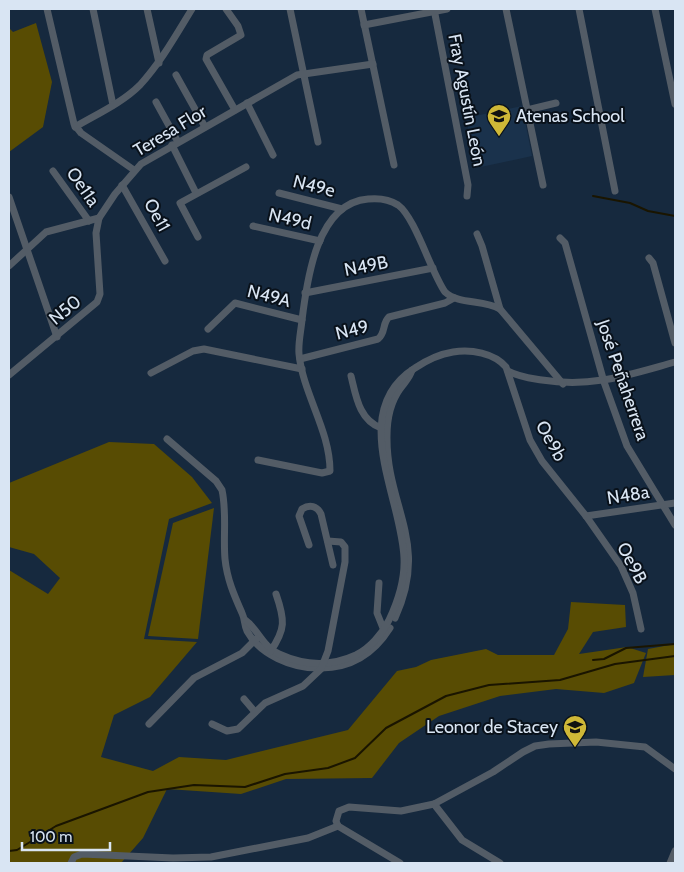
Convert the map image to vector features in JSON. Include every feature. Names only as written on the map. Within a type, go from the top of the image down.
[{"type":"street","points":[[47,9],[75,127],[134,170]]},
{"type":"street","points":[[93,9],[113,105]]},
{"type":"street","points":[[147,9],[159,63]]},
{"type":"street","points":[[75,127],[113,105],[138,86],[159,63],[192,9]]},
{"type":"street","points":[[226,9],[238,26],[241,35],[211,51],[206,55],[206,59],[235,110]]},
{"type":"street","points":[[290,9],[318,142]]},
{"type":"street","points":[[361,9],[394,165]]},
{"type":"street","points":[[364,25],[447,9]]},
{"type":"street","points":[[506,9],[543,185]]},
{"type":"street","points":[[579,9],[615,191]]},
{"type":"street","points":[[655,9],[675,104]]},
{"type":"street","name":"Fray Agustín León","points":[[435,10],[468,185],[467,196]]},
{"type":"street","name":"Teresa Flor","points":[[99,218],[134,170],[175,143],[297,75],[326,73],[373,64]]},
{"type":"street","points":[[176,75],[205,127]]},
{"type":"street","points":[[156,102],[196,193]]},
{"type":"street","points":[[247,103],[273,155]]},
{"type":"street","points":[[527,110],[556,103]]},
{"type":"street","points":[[198,237],[180,203],[246,168]]},
{"type":"street","name":"Oe11a","points":[[53,171],[88,221]]},
{"type":"street","name":"Oe11","points":[[122,185],[165,261]]},
{"type":"street","name":"N49e","points":[[279,193],[342,209]]},
{"type":"street","points":[[9,197],[57,337]]},
{"type":"street","points":[[258,460],[329,472],[330,468],[324,435],[302,369],[299,346],[305,293],[312,262],[320,241],[342,209],[354,202],[370,199],[386,200],[398,205],[408,217],[445,292],[454,298],[491,304],[500,308]]},
{"type":"street","points":[[9,266],[46,232],[99,218]]},
{"type":"street","name":"N50","points":[[9,374],[57,337],[95,305],[99,299],[96,233],[99,218]]},
{"type":"street","name":"N49d","points":[[253,226],[320,241]]},
{"type":"street","points":[[477,234],[500,308],[563,384]]},
{"type":"street","name":"José Peñaherrera","points":[[560,238],[565,243],[604,382],[628,446],[675,525]]},
{"type":"street","points":[[649,258],[653,263],[675,343]]},
{"type":"street","name":"N49B","points":[[305,293],[433,268]]},
{"type":"street","name":"N49","points":[[300,359],[378,339],[383,335],[385,321],[389,317],[445,303],[454,298]]},
{"type":"street","name":"N49A","points":[[208,328],[235,303],[302,320]]},
{"type":"street","points":[[151,374],[193,351],[204,349],[302,369]]},
{"type":"street","points":[[396,505],[384,463],[381,428],[384,410],[390,394],[397,383],[412,370],[441,355],[461,351],[490,357],[503,364],[508,371],[527,379],[563,384],[604,382],[675,362]]},
{"type":"street","points":[[167,438],[216,481],[222,490],[227,573],[234,598],[256,639],[270,651],[296,661],[322,666],[339,662],[359,654],[384,632],[392,614],[403,575],[403,549],[387,450],[388,423],[393,401],[412,370]]},
{"type":"street","name":"Oe9b","points":[[508,371],[530,440],[542,461],[586,516]]},
{"type":"street","points":[[351,376],[361,410],[373,425],[381,428]]},
{"type":"street","name":"N48a","points":[[586,516],[675,503]]},
{"type":"street","points":[[308,545],[299,516],[301,510],[308,506],[313,506],[319,511],[333,565]]},
{"type":"street","name":"Oe9B","points":[[586,516],[621,566],[633,593],[641,629]]},
{"type":"street","points":[[212,724],[227,731],[234,731],[255,712],[278,696],[303,686],[322,666],[328,651],[346,557],[341,542],[328,541]]},
{"type":"street","points":[[379,583],[377,613],[384,632]]},
{"type":"street","points":[[270,651],[283,630],[281,609],[276,594]]},
{"type":"street","points":[[149,724],[194,678],[242,653],[256,639]]},
{"type":"street","points":[[244,699],[255,712]]},
{"type":"street","points":[[400,863],[338,826],[336,821],[339,811],[349,807],[400,811],[434,804],[537,746],[596,742],[645,747],[675,769]]},
{"type":"street","points":[[434,804],[462,840],[500,863]]},
{"type":"street","points":[[71,863],[74,857],[82,854],[211,857],[308,838],[338,826]]},
{"type":"street","points":[[670,863],[675,851]]},
{"type":"shaded area","points":[[36,23],[52,82],[43,127],[9,152],[9,28],[13,32]]},
{"type":"shaded area","name":"Atenas School","points":[[522,106],[532,156],[476,168],[466,118]]},
{"type":"shaded area","points":[[109,442],[154,444],[192,477],[212,503],[169,519],[144,639],[197,642],[150,697],[114,715],[101,757],[153,771],[179,757],[226,760],[348,730],[397,671],[416,667],[431,660],[486,649],[498,655],[554,655],[568,629],[571,602],[625,605],[626,627],[593,632],[579,654],[627,647],[646,653],[634,683],[604,693],[556,689],[500,696],[439,716],[399,743],[372,778],[286,779],[241,794],[167,789],[143,838],[121,863],[9,863],[9,570],[48,594],[60,578],[34,554],[9,547],[9,483]]},
{"type":"shaded area","points":[[214,508],[198,639],[148,636],[173,523]]},
{"type":"shaded area","points":[[675,644],[675,675],[643,677],[648,649]]},
{"type":"waterway","points":[[593,196],[630,203],[648,211],[675,216]]},
{"type":"waterway","points":[[593,660],[604,659],[626,648],[675,644]]},
{"type":"waterway","points":[[9,851],[17,850],[56,826],[148,792],[194,785],[245,787],[285,774],[328,768],[355,758],[386,728],[446,696],[489,685],[560,680],[615,664],[675,656]]},
{"type":"place","name":"Atenas School","points":[[499,137]]},
{"type":"place","name":"Leonor de Stacey","points":[[575,748]]}]
